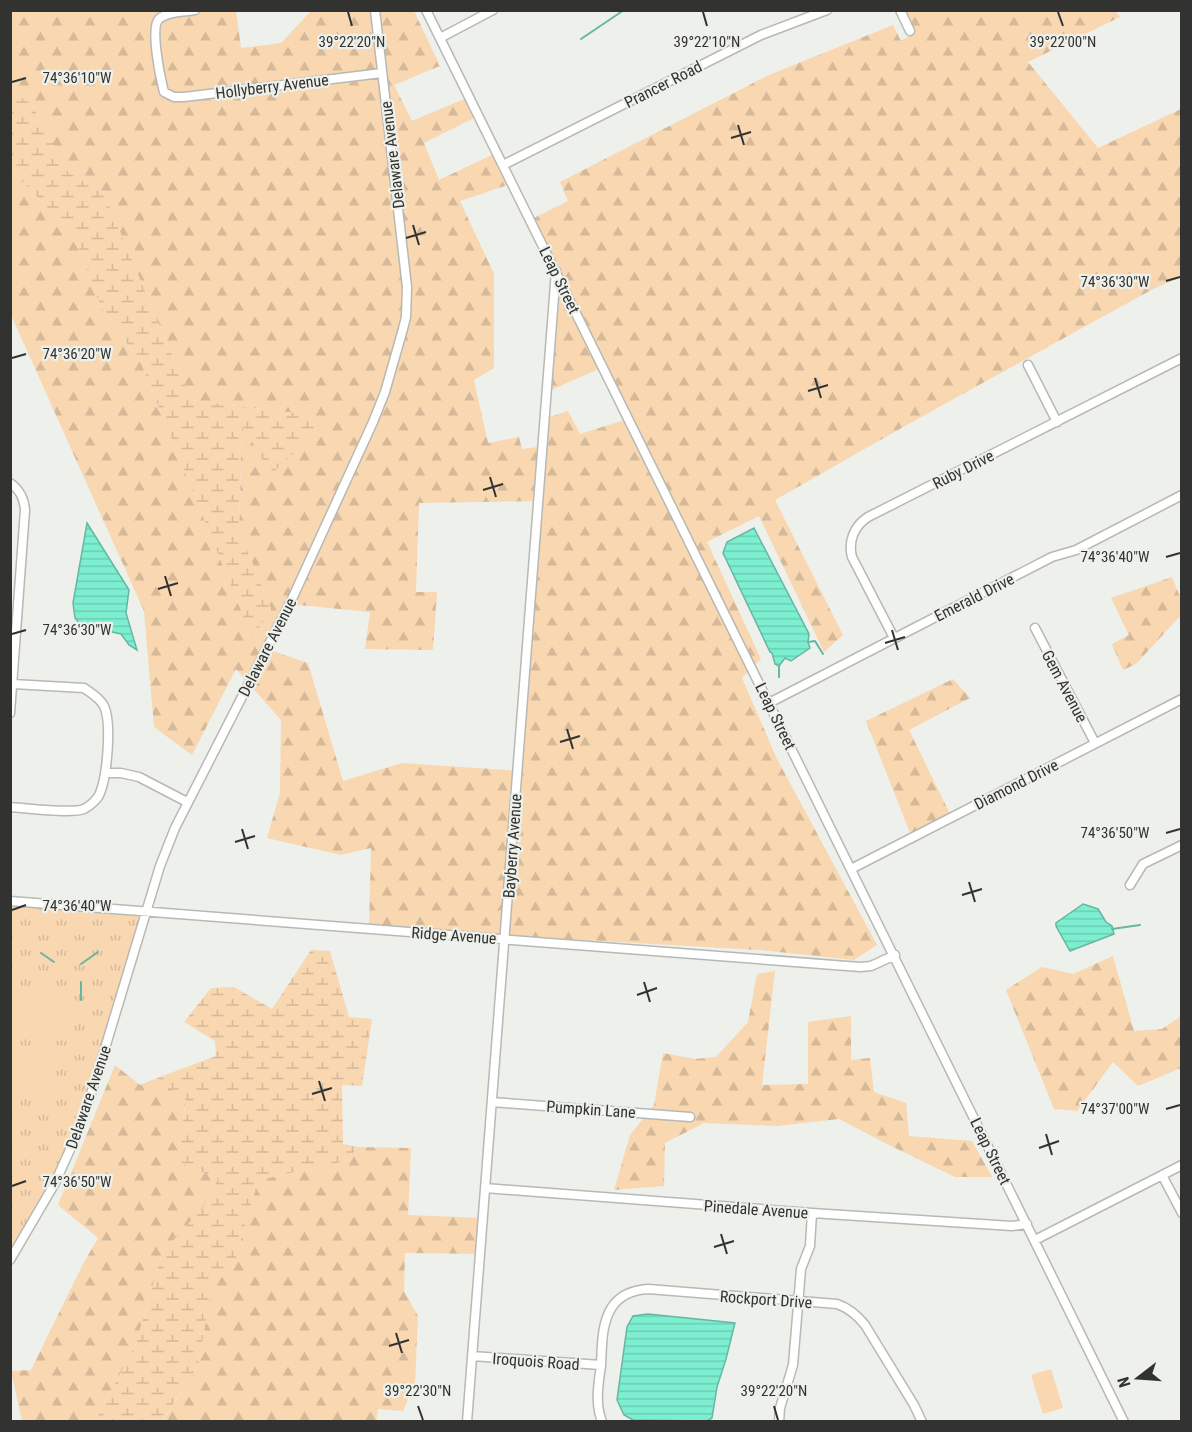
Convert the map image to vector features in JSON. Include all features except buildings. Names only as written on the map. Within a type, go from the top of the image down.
[{"type":"street","name":"Hollyberry Avenue","points":[[195,10],[165,16],[158,20],[155,31],[164,92],[174,98],[382,73]]},
{"type":"street","name":"Delaware Avenue","points":[[10,1260],[55,1183],[77,1134],[167,846],[187,802],[276,631],[343,490],[385,392],[406,317],[407,287],[375,10]]},
{"type":"street","name":"Leap Street","points":[[426,10],[1124,1422]]},
{"type":"street","points":[[440,38],[493,10]]},
{"type":"street","name":"Prancer Road","points":[[503,165],[761,35],[827,10]]},
{"type":"street","points":[[900,10],[910,31]]},
{"type":"street","name":"Bayberry Avenue","points":[[467,1422],[556,271]]},
{"type":"street","name":"Ruby Drive","points":[[894,638],[852,557],[850,545],[858,525],[868,517],[1182,358]]},
{"type":"street","points":[[1028,365],[1057,422]]},
{"type":"street","points":[[10,483],[21,494],[25,510],[10,713]]},
{"type":"street","name":"Emerald Drive","points":[[769,703],[1052,557],[1078,549],[1182,495]]},
{"type":"street","name":"Gem Avenue","points":[[1035,628],[1095,743]]},
{"type":"street","points":[[10,807],[76,812],[91,805],[100,795],[106,773],[108,725],[103,704],[84,688],[13,684]]},
{"type":"street","name":"Diamond Drive","points":[[851,869],[1182,699]]},
{"type":"street","points":[[106,773],[121,773],[139,777],[187,802]]},
{"type":"street","points":[[1130,885],[1143,864],[1182,844]]},
{"type":"street","name":"Ridge Avenue","points":[[10,901],[860,967],[871,966],[894,956]]},
{"type":"street","name":"Pumpkin Lane","points":[[492,1102],[690,1117]]},
{"type":"street","points":[[1035,1240],[1182,1165]]},
{"type":"street","points":[[1162,1175],[1182,1213]]},
{"type":"street","name":"Pinedale Avenue","points":[[485,1188],[813,1213],[1012,1226],[1027,1224]]},
{"type":"street","points":[[779,1422],[780,1408],[793,1365],[802,1265],[810,1246],[813,1213]]},
{"type":"street","name":"Rockport Drive","points":[[602,1422],[598,1406],[604,1326],[607,1316],[616,1301],[625,1295],[648,1290],[837,1304],[845,1307],[862,1321],[914,1405],[922,1422]]},
{"type":"street","name":"Iroquois Road","points":[[472,1356],[601,1365]]},
{"type":"green space","points":[[11,11],[236,11],[241,48],[281,43],[311,11],[414,11],[440,66],[394,85],[412,121],[469,97],[480,115],[424,143],[439,180],[498,152],[514,183],[460,201],[494,274],[494,368],[474,380],[488,443],[519,437],[522,449],[546,446],[544,419],[568,411],[580,434],[631,418],[605,366],[547,392],[556,267],[532,219],[568,201],[560,182],[769,75],[893,25],[901,41],[914,33],[903,11],[1116,11],[1120,17],[1028,62],[1098,148],[1181,109],[1181,277],[1153,289],[775,500],[843,635],[824,652],[759,516],[707,542],[761,659],[742,678],[777,759],[877,945],[854,960],[759,950],[369,928],[371,848],[341,855],[267,838],[280,793],[281,720],[236,669],[192,755],[154,727],[144,611],[11,315],[11,170],[74,235],[101,307],[141,363],[252,637],[271,609],[239,530],[242,423],[316,433],[310,415],[191,400],[104,194],[68,172],[31,103],[11,92]],"holes":[[[541,501],[521,771],[402,763],[343,781],[308,663],[267,649],[289,604],[370,612],[365,649],[433,650],[437,592],[416,592],[419,503]]]},
{"type":"green space","points":[[11,92],[31,103],[68,172],[104,194],[191,400],[310,415],[316,433],[271,474],[242,425],[239,530],[271,609],[252,638],[141,363],[101,307],[74,235],[11,170]]},
{"type":"green space","points":[[1172,577],[1181,599],[1181,615],[1136,664],[1123,670],[1112,644],[1129,635],[1111,598]]},
{"type":"green space","points":[[953,679],[970,698],[909,730],[952,818],[912,838],[866,721]]},
{"type":"green space","points":[[11,901],[146,912],[77,1134],[11,1261]]},
{"type":"green space","points":[[311,950],[330,951],[349,1017],[372,1019],[362,1086],[342,1085],[343,1144],[358,1147],[346,1161],[258,1180],[233,1268],[212,1284],[198,1367],[162,1421],[95,1421],[136,1344],[162,1253],[202,1209],[218,1179],[177,1161],[186,1100],[157,1078],[216,1056],[215,1041],[184,1022],[211,988],[234,987],[272,1009]]},
{"type":"green space","points":[[1113,956],[1134,1031],[1162,1029],[1181,1016],[1181,1068],[1138,1086],[1113,1062],[1077,1111],[1054,1109],[1006,990],[1042,967],[1073,974]]},
{"type":"green space","points":[[775,971],[762,1085],[808,1084],[808,1022],[851,1016],[851,1060],[870,1058],[874,1092],[906,1103],[909,1136],[972,1141],[992,1177],[955,1177],[839,1119],[777,1126],[704,1123],[665,1143],[664,1186],[614,1190],[630,1135],[654,1105],[663,1053],[695,1059],[716,1057],[748,1022],[757,974]]},
{"type":"green space","points":[[11,990],[71,994],[67,1041],[11,1037]]},
{"type":"green space","points":[[11,1048],[54,1052],[50,1098],[11,1094]]},
{"type":"green space","points":[[115,1065],[140,1085],[157,1078],[186,1100],[177,1161],[218,1179],[202,1209],[162,1253],[136,1344],[95,1421],[22,1421],[11,1371],[31,1370],[98,1238],[58,1205]]},
{"type":"green space","points":[[358,1147],[411,1148],[408,1215],[484,1218],[482,1254],[405,1253],[404,1291],[418,1316],[415,1382],[403,1411],[378,1409],[376,1422],[162,1422],[198,1367],[212,1284],[233,1268],[258,1180],[346,1161]]},
{"type":"green space","points":[[1051,1369],[1063,1408],[1043,1414],[1031,1375]]},
{"type":"shaded area","points":[[87,523],[129,590],[126,613],[137,650],[129,645],[121,634],[81,625],[75,618],[73,603]]},
{"type":"shaded area","points":[[754,528],[809,634],[810,648],[791,661],[785,658],[779,666],[775,664],[772,653],[723,553],[727,542]]},
{"type":"shaded area","points":[[1083,904],[1098,909],[1106,922],[1112,926],[1114,934],[1070,951],[1056,923]]},
{"type":"shaded area","points":[[648,1314],[735,1323],[717,1387],[712,1418],[707,1421],[633,1420],[624,1415],[617,1400],[627,1327],[633,1316]]},
{"type":"waterway","points":[[581,39],[624,10]]},
{"type":"waterway","points":[[808,642],[815,641],[823,654]]},
{"type":"waterway","points":[[779,666],[779,677]]},
{"type":"waterway","points":[[1112,929],[1140,925]]},
{"type":"waterway","points":[[81,964],[98,952]]},
{"type":"waterway","points":[[41,953],[54,962]]},
{"type":"waterway","points":[[81,982],[81,1000]]}]
